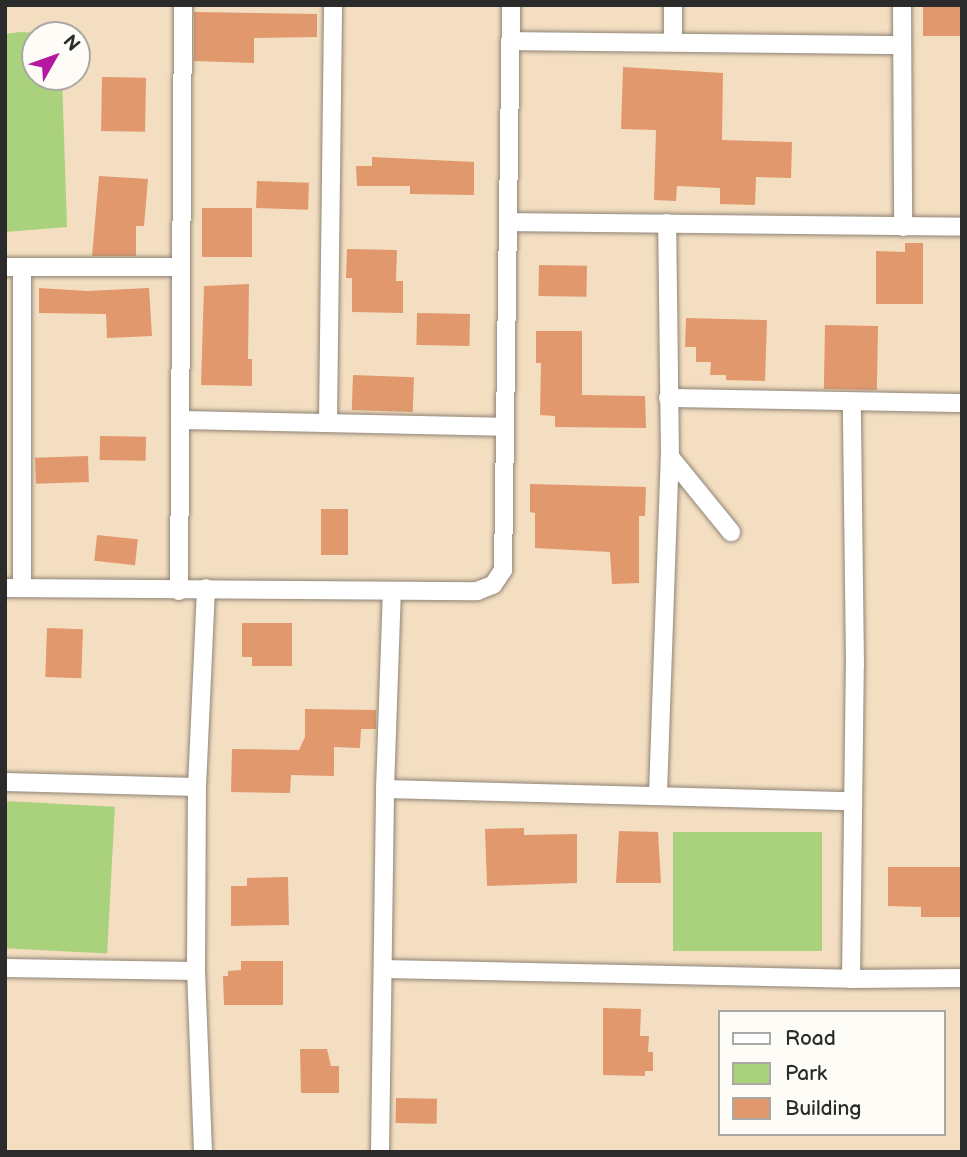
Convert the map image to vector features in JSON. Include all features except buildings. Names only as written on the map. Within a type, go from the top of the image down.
[{"type":"street","points":[[179,591],[183,5]]},
{"type":"street","points":[[328,422],[333,5]]},
{"type":"street","points":[[181,267],[13,267],[14,587],[179,591],[206,588],[477,591],[493,585],[503,570],[511,5]]},
{"type":"street","points":[[673,5],[673,41]]},
{"type":"street","points":[[902,5],[903,227]]},
{"type":"street","points":[[510,41],[902,45]]},
{"type":"street","points":[[508,222],[962,227]]},
{"type":"street","points":[[658,794],[670,457],[667,223]]},
{"type":"street","points":[[668,398],[962,403]]},
{"type":"street","points":[[851,979],[851,801],[855,665],[852,402]]},
{"type":"street","points":[[180,420],[504,427]]},
{"type":"street","points":[[670,457],[731,532]]},
{"type":"street","points":[[203,1152],[196,971],[197,788],[206,588]]},
{"type":"street","points":[[380,1152],[385,789],[392,591]]},
{"type":"street","points":[[5,782],[197,788]]},
{"type":"street","points":[[385,789],[851,801]]},
{"type":"street","points":[[5,968],[196,971]]},
{"type":"street","points":[[383,969],[851,979],[962,978]]},
{"type":"green space","points":[[21,32],[21,91],[62,91],[67,227],[5,232],[5,34]]},
{"type":"green space","points":[[5,801],[115,807],[107,954],[5,948]]},
{"type":"green space","points":[[673,832],[822,832],[822,951],[673,951]]}]
